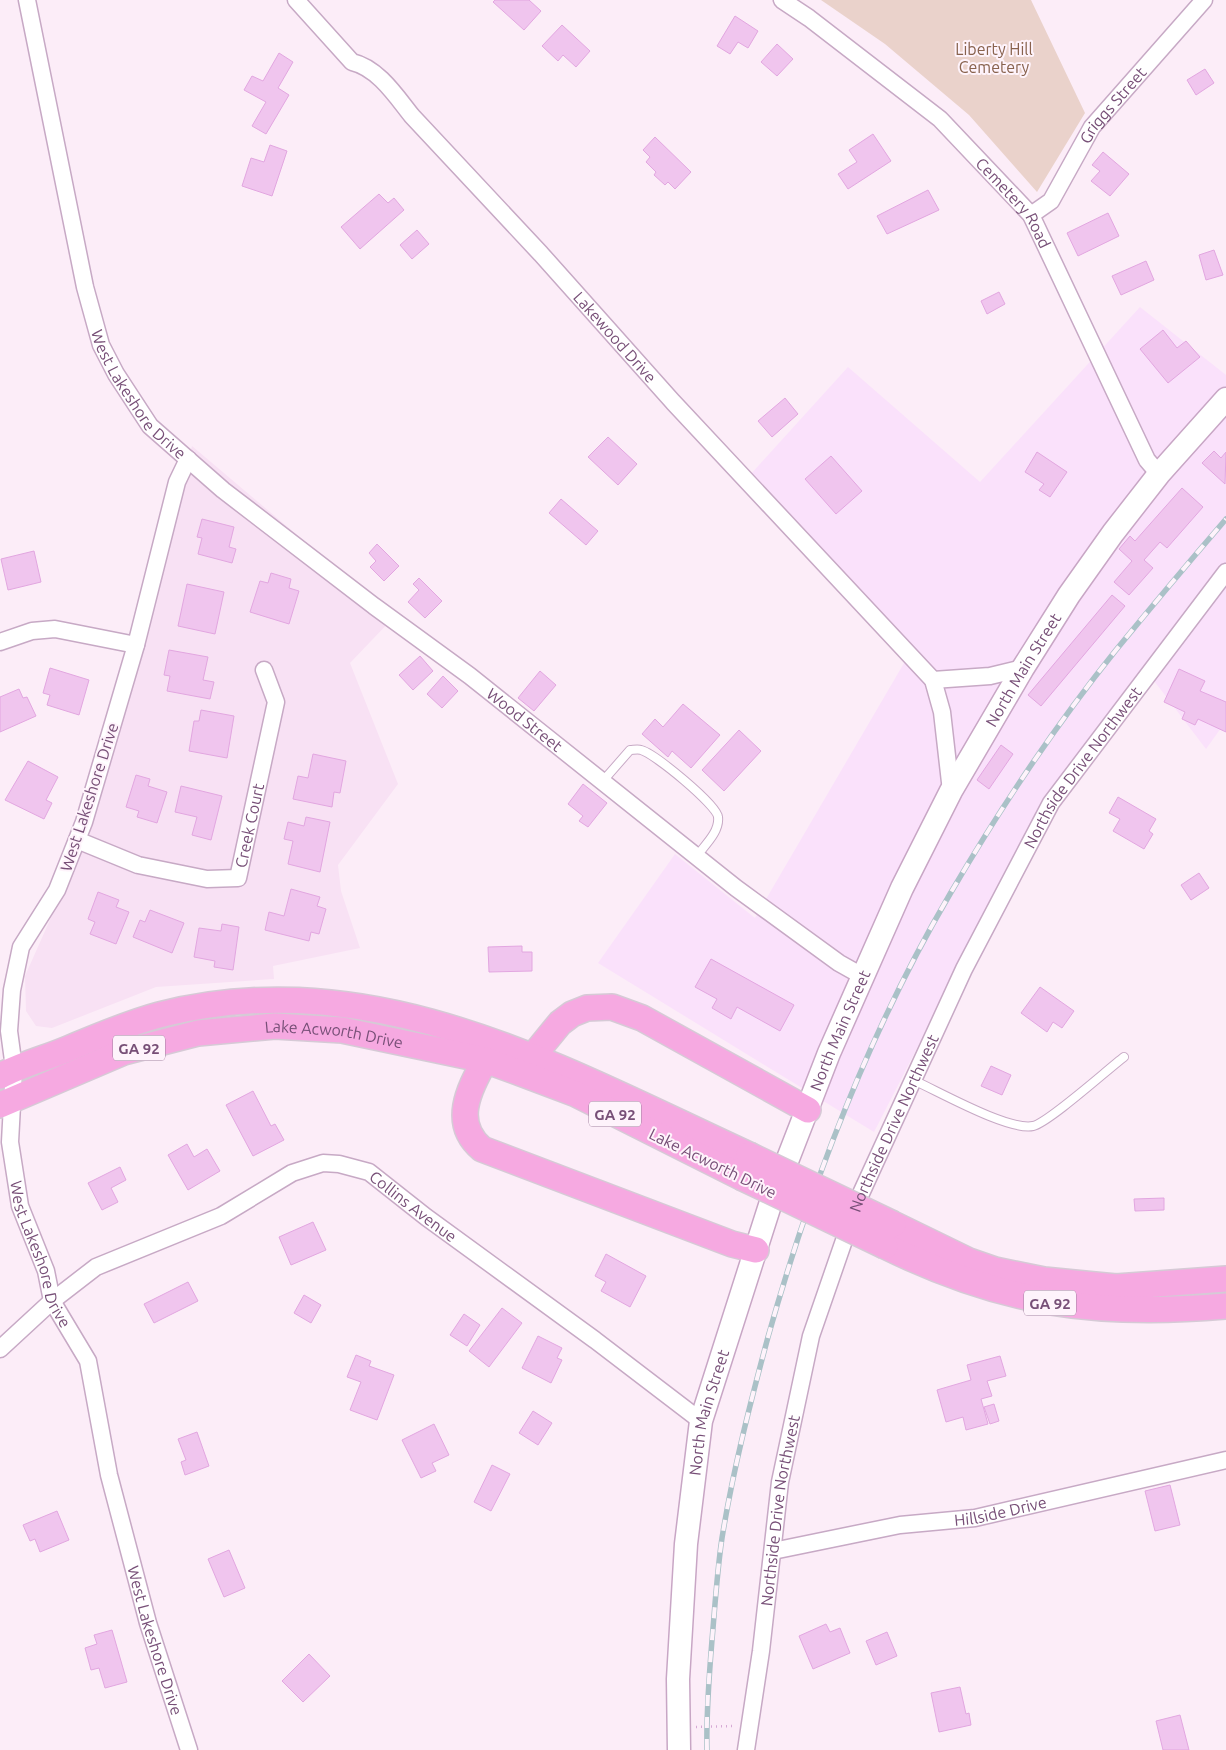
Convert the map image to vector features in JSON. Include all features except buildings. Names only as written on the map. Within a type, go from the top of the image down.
[{"type":"main road","name":"North Main Street","points":[[679,1750],[678,1678],[686,1544],[701,1421],[770,1205],[829,1053],[902,888],[950,791],[1023,668],[1069,595],[1159,474],[1226,399]]},
{"type":"main road","name":"Lake Acworth Drive","points":[[7,1072],[122,1026],[161,1015],[240,1003],[278,1001],[332,1004],[403,1014],[468,1032],[533,1056],[745,1166],[889,1235],[995,1270],[1044,1280],[1116,1287],[1226,1279]]},
{"type":"main road","points":[[533,1056],[560,1023],[572,1014],[593,1007],[612,1006],[642,1018],[808,1110]]},
{"type":"main road","name":"Lake Acworth Drive","points":[[6,1103],[124,1052],[198,1033],[275,1026],[342,1030],[485,1060],[576,1094],[745,1166]]},
{"type":"main road","points":[[485,1060],[470,1088],[464,1118],[470,1136],[482,1149],[723,1240],[756,1250]]},
{"type":"main road","name":"Lake Acworth Drive","points":[[889,1235],[923,1264],[962,1280],[1043,1302],[1084,1308],[1138,1311],[1226,1306]]},
{"type":"street","name":"West Lakeshore Drive","points":[[27,0],[85,287],[101,345],[116,374],[150,426],[188,459],[177,482],[136,645],[101,770],[78,840],[57,890],[21,947],[12,990],[6,1103],[13,1170],[20,1206],[46,1271],[52,1301],[88,1361],[109,1475],[148,1623],[189,1750]]},
{"type":"street","name":"Lakewood Drive","points":[[296,0],[352,62],[364,65],[393,92],[412,116],[541,254],[673,402],[933,680],[942,712],[950,791]]},
{"type":"street","name":"Cemetery Road","points":[[782,0],[810,18],[940,119],[1031,214],[1147,460],[1159,474]]},
{"type":"street","name":"Griggs Street","points":[[1031,214],[1051,201],[1092,126],[1204,0]]},
{"type":"street","name":"Wood Street","points":[[188,459],[223,490],[374,606],[470,676],[696,857],[839,963],[864,977]]},
{"type":"street","name":"Northside Drive Northwest","points":[[746,1750],[758,1677],[780,1482],[811,1336],[858,1200],[964,969],[1051,803],[1226,572]]},
{"type":"street","points":[[0,642],[32,631],[55,629],[136,645]]},
{"type":"street","points":[[933,680],[990,676],[1023,668]]},
{"type":"street","name":"Creek Court","points":[[78,840],[138,865],[207,879],[238,878],[276,702],[264,670]]},
{"type":"street","name":"Collins Avenue","points":[[0,1349],[52,1301],[96,1267],[222,1216],[292,1173],[323,1163],[339,1164],[369,1172],[426,1217],[580,1328],[701,1421]]},
{"type":"street","name":"Hillside Drive","points":[[773,1551],[900,1525],[975,1518],[1226,1460]]},
{"type":"lane","points":[[602,782],[630,750],[641,750],[693,787],[714,806],[718,816],[718,824],[696,857]]},
{"type":"lane","points":[[913,1080],[1006,1123],[1033,1126],[1055,1112],[1124,1057]]},
{"type":"path","points":[[694,1727],[749,1726]]},
{"type":"shaded area","points":[[1140,307],[1226,375],[1226,721],[1206,749],[1145,669],[951,982],[874,1132],[598,963],[675,854],[755,918],[914,646],[750,475],[848,367],[980,482]]},
{"type":"shaded area","points":[[192,446],[394,617],[350,663],[398,784],[338,865],[341,891],[360,948],[273,966],[274,979],[156,987],[52,1028],[36,1026],[26,1011],[25,976],[81,850]]},
{"type":"green space","name":"Liberty Hill Cemetery","points":[[821,0],[1031,0],[1085,113],[1037,192],[969,115],[885,44]]},
{"type":"railway","points":[[707,1750],[708,1695],[717,1576],[726,1513],[748,1412],[768,1337],[803,1223],[823,1166],[868,1054],[921,946],[950,894],[1008,800],[1093,679],[1226,519]]}]
